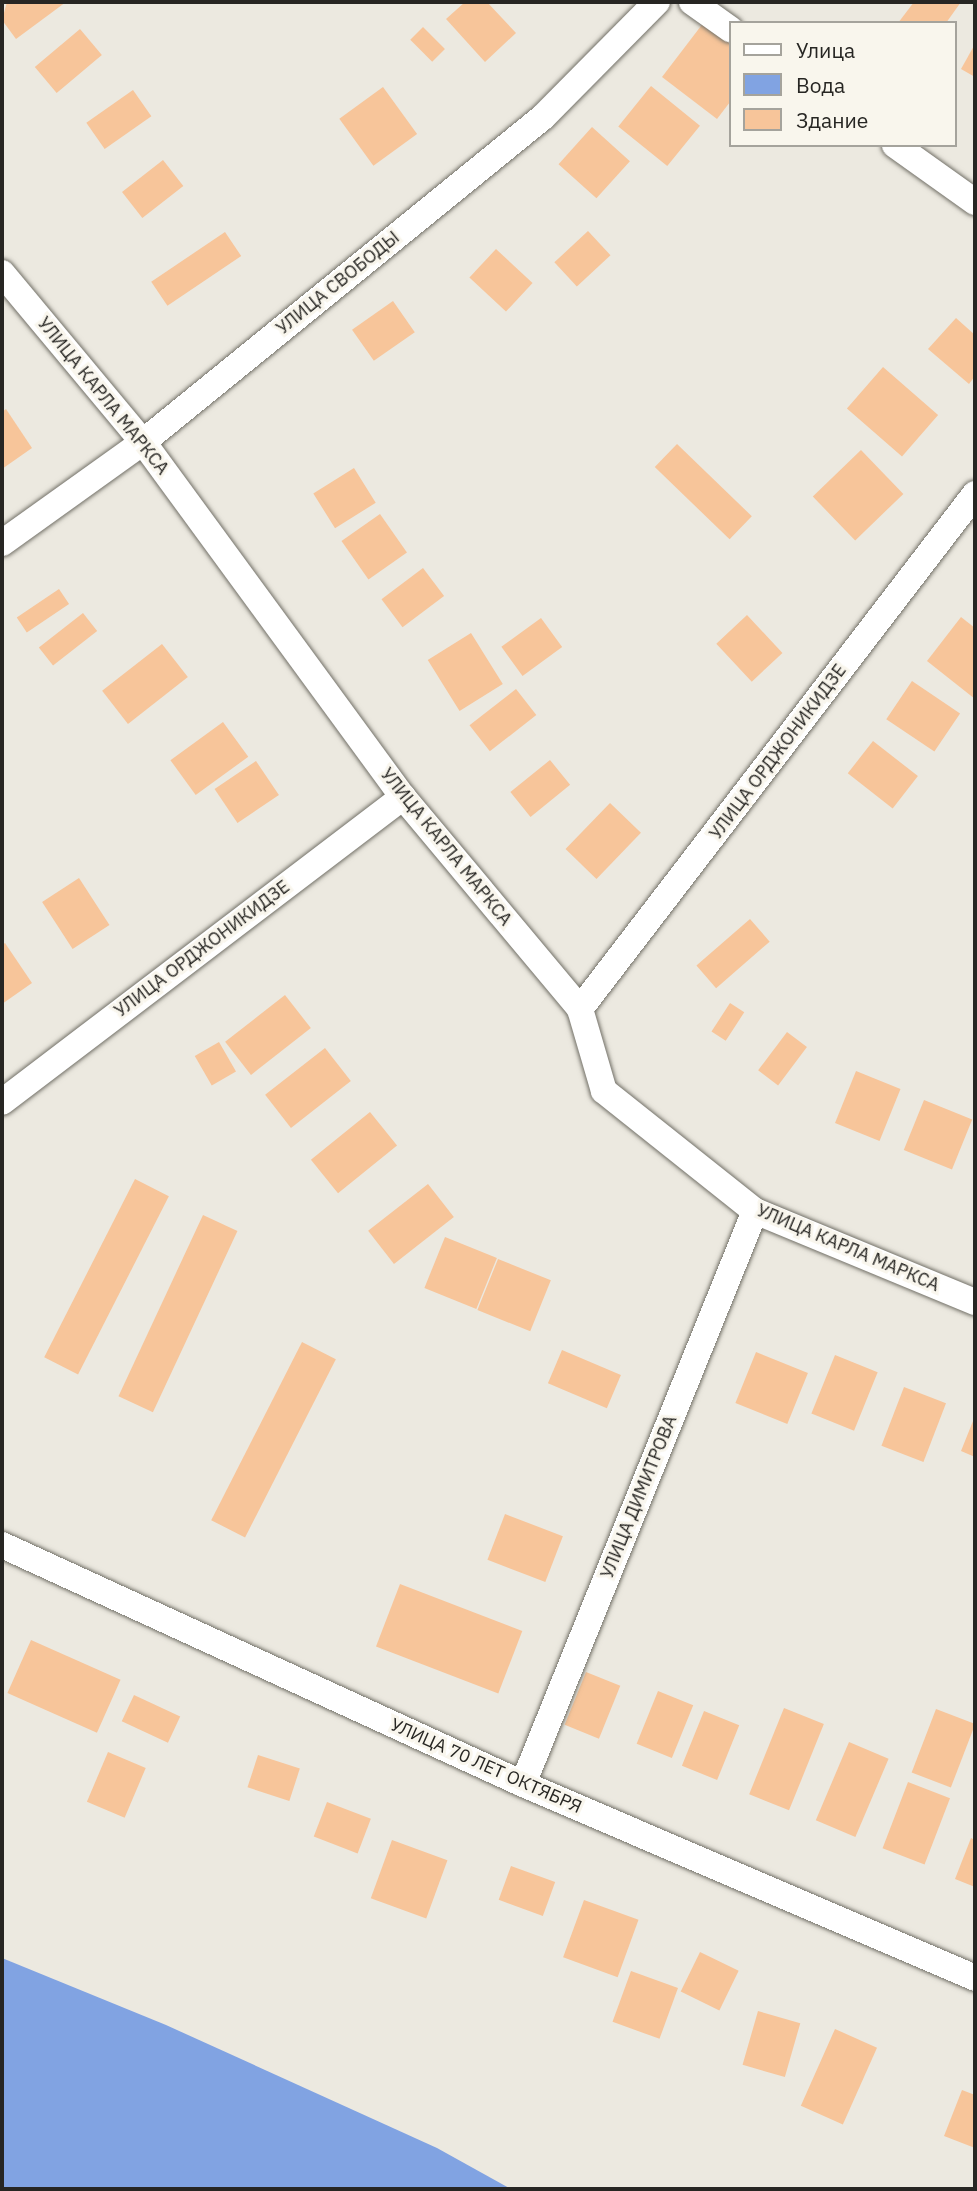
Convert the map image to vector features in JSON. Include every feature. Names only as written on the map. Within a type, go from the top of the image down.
[{"type":"street","name":"УЛИЦА СВОБОДЫ","points":[[2,543],[144,442],[543,117],[657,2]]},
{"type":"street","points":[[692,2],[729,28]]},
{"type":"street","points":[[898,147],[975,202]]},
{"type":"street","name":"УЛИЦА КАРЛА МАРКСА","points":[[2,272],[144,442],[403,797],[580,1009],[604,1091],[755,1211],[975,1302]]},
{"type":"street","name":"УЛИЦА ОРДЖОНИКИДЗЕ","points":[[580,1009],[975,494]]},
{"type":"street","name":"УЛИЦА ОРДЖОНИКИДЗЕ","points":[[2,1102],[403,797]]},
{"type":"street","name":"УЛИЦА ДИМИТРОВА","points":[[523,1784],[755,1211]]},
{"type":"street","name":"УЛИЦА 70 ЛЕТ ОКТЯБРЯ","points":[[2,1545],[523,1784],[975,1978]]},
{"type":"water","points":[[2,1958],[166,2025],[437,2148],[511,2189],[2,2189]]},
{"type":"building","points":[[7,2],[66,2],[16,39],[2,20]]},
{"type":"building","points":[[465,2],[487,2],[516,33],[485,62],[446,19]]},
{"type":"building","points":[[914,2],[961,2],[947,21],[900,21]]},
{"type":"building","points":[[704,22],[729,42],[729,103],[717,119],[662,77]]},
{"type":"building","points":[[423,27],[445,49],[432,62],[410,40]]},
{"type":"building","points":[[80,29],[102,55],[57,93],[35,67]]},
{"type":"building","points":[[975,44],[975,77],[961,69]]},
{"type":"building","points":[[651,86],[700,126],[667,166],[618,126]]},
{"type":"building","points":[[383,87],[417,134],[373,166],[339,119]]},
{"type":"building","points":[[133,90],[151,116],[105,149],[86,123]]},
{"type":"building","points":[[592,127],[630,161],[596,198],[559,164]]},
{"type":"building","points":[[163,160],[183,186],[142,218],[122,192]]},
{"type":"building","points":[[588,231],[611,255],[577,287],[554,262]]},
{"type":"building","points":[[225,232],[241,256],[167,306],[151,282]]},
{"type":"building","points":[[496,249],[533,283],[506,312],[469,278]]},
{"type":"building","points":[[393,301],[415,332],[374,361],[352,330]]},
{"type":"building","points":[[956,318],[975,335],[975,376],[969,384],[928,349]]},
{"type":"building","points":[[883,367],[938,415],[902,456],[847,409]]},
{"type":"building","points":[[6,409],[32,448],[2,469],[2,412]]},
{"type":"building","points":[[677,444],[752,516],[730,539],[655,467]]},
{"type":"building","points":[[861,450],[903,494],[855,540],[813,497]]},
{"type":"building","points":[[354,468],[376,503],[335,528],[313,493]]},
{"type":"building","points":[[380,514],[407,553],[368,579],[341,541]]},
{"type":"building","points":[[423,568],[444,596],[403,627],[381,599]]},
{"type":"building","points":[[59,589],[69,604],[27,632],[17,618]]},
{"type":"building","points":[[83,613],[97,631],[53,666],[39,647]]},
{"type":"building","points":[[747,615],[782,653],[752,682],[716,644]]},
{"type":"building","points":[[961,617],[975,628],[975,699],[927,661]]},
{"type":"building","points":[[541,618],[562,647],[523,676],[501,647]]},
{"type":"building","points":[[471,633],[503,684],[460,711],[428,660]]},
{"type":"building","points":[[162,644],[188,677],[128,724],[102,691]]},
{"type":"building","points":[[912,681],[960,713],[934,752],[886,719]]},
{"type":"building","points":[[516,689],[536,715],[490,751],[470,725]]},
{"type":"building","points":[[223,722],[248,757],[196,795],[170,760]]},
{"type":"building","points":[[873,741],[918,776],[893,808],[848,773]]},
{"type":"building","points":[[550,760],[570,785],[531,817],[510,792]]},
{"type":"building","points":[[256,761],[279,795],[237,823],[215,789]]},
{"type":"building","points":[[610,803],[641,833],[596,879],[566,849]]},
{"type":"building","points":[[79,878],[109,925],[73,949],[42,902]]},
{"type":"building","points":[[750,919],[770,942],[716,988],[696,966]]},
{"type":"building","points":[[5,943],[32,983],[2,1004],[2,945]]},
{"type":"building","points":[[285,995],[311,1028],[251,1075],[225,1042]]},
{"type":"building","points":[[730,1003],[744,1012],[726,1041],[711,1032]]},
{"type":"building","points":[[787,1032],[807,1047],[778,1085],[758,1070]]},
{"type":"building","points":[[219,1042],[236,1071],[212,1085],[195,1056]]},
{"type":"building","points":[[325,1048],[351,1081],[291,1128],[265,1095]]},
{"type":"building","points":[[856,1071],[901,1089],[880,1141],[835,1123]]},
{"type":"building","points":[[924,1100],[972,1119],[952,1170],[904,1150]]},
{"type":"building","points":[[370,1112],[397,1145],[338,1193],[311,1160]]},
{"type":"building","points":[[135,1179],[169,1196],[78,1374],[44,1357]]},
{"type":"building","points":[[428,1184],[454,1217],[394,1264],[368,1231]]},
{"type":"building","points":[[203,1215],[237,1231],[153,1412],[118,1396]]},
{"type":"building","points":[[445,1237],[497,1258],[476,1309],[424,1288]]},
{"type":"building","points":[[498,1259],[551,1280],[530,1331],[477,1310]]},
{"type":"building","points":[[302,1342],[336,1359],[245,1537],[211,1520]]},
{"type":"building","points":[[562,1350],[621,1375],[607,1408],[548,1383]]},
{"type":"building","points":[[756,1352],[808,1373],[787,1424],[735,1403]]},
{"type":"building","points":[[835,1355],[878,1372],[854,1431],[811,1413]]},
{"type":"building","points":[[904,1387],[946,1403],[923,1462],[881,1446]]},
{"type":"building","points":[[975,1416],[975,1457],[961,1451]]},
{"type":"building","points":[[505,1514],[563,1536],[545,1582],[487,1560]]},
{"type":"building","points":[[400,1584],[522,1631],[498,1693],[376,1647]]},
{"type":"building","points":[[31,1640],[121,1680],[97,1733],[7,1693]]},
{"type":"building","points":[[586,1672],[620,1686],[599,1739],[565,1725]]},
{"type":"building","points":[[658,1691],[693,1705],[672,1758],[637,1744]]},
{"type":"building","points":[[134,1695],[180,1717],[168,1743],[122,1721]]},
{"type":"building","points":[[784,1708],[824,1724],[789,1810],[749,1794]]},
{"type":"building","points":[[936,1709],[975,1724],[951,1788],[912,1772]]},
{"type":"building","points":[[704,1711],[739,1725],[717,1780],[682,1766]]},
{"type":"building","points":[[849,1742],[889,1759],[855,1837],[816,1820]]},
{"type":"building","points":[[108,1752],[146,1768],[125,1818],[87,1802]]},
{"type":"building","points":[[258,1755],[300,1769],[289,1801],[247,1787]]},
{"type":"building","points":[[908,1782],[950,1798],[925,1864],[883,1848]]},
{"type":"building","points":[[327,1802],[371,1819],[358,1853],[314,1837]]},
{"type":"building","points":[[971,1838],[975,1840],[975,1887],[955,1879]]},
{"type":"building","points":[[392,1840],[447,1860],[426,1918],[371,1898]]},
{"type":"building","points":[[511,1866],[555,1882],[543,1916],[499,1900]]},
{"type":"building","points":[[584,1900],[639,1920],[618,1977],[563,1957]]},
{"type":"building","points":[[700,1952],[739,1971],[719,2010],[681,1992]]},
{"type":"building","points":[[631,1971],[678,1988],[660,2039],[613,2022]]},
{"type":"building","points":[[758,2011],[800,2023],[785,2077],[743,2065]]},
{"type":"building","points":[[835,2029],[877,2048],[843,2124],[801,2106]]},
{"type":"building","points":[[962,2090],[975,2095],[975,2148],[944,2136]]}]
